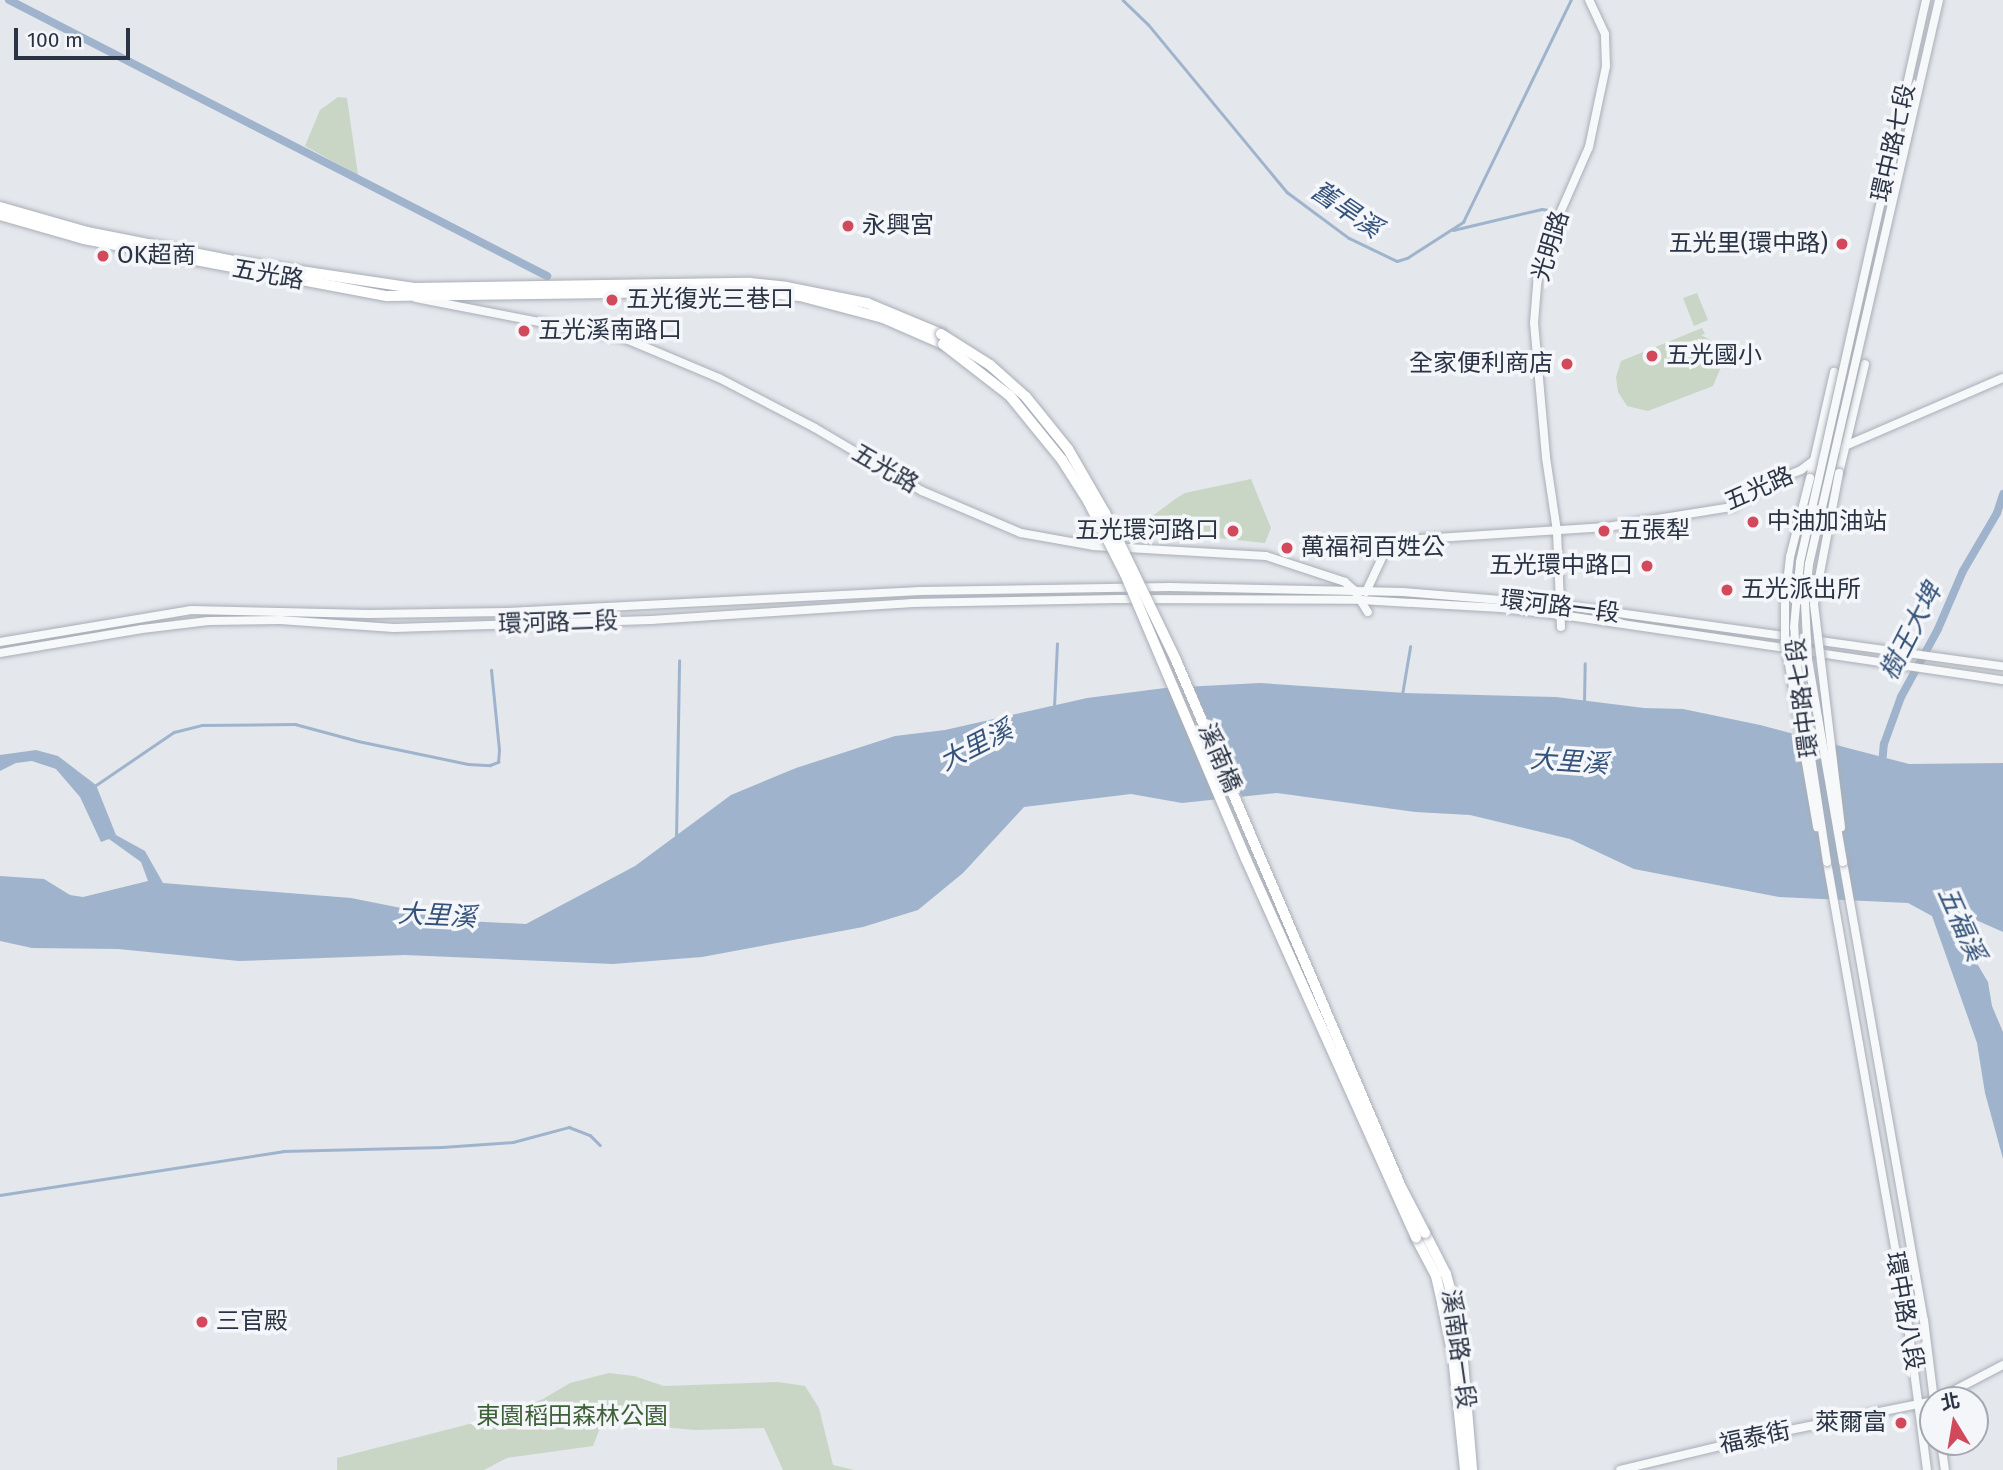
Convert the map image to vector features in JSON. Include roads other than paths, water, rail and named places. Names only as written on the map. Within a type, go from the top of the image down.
[{"type":"main road","name":"五光路","points":[[0,207],[87,232],[414,293]]},
{"type":"main road","name":"五光路","points":[[0,215],[84,239],[233,269],[414,293],[761,293],[829,302],[942,339]]},
{"type":"main road","name":"溪南橋","points":[[942,339],[1010,396],[1062,460],[1088,501],[1125,574],[1246,859],[1420,1235]]},
{"type":"main road","name":"溪南路一段","points":[[1420,1235],[1436,1276],[1453,1356],[1465,1470]]},
{"type":"main road","name":"溪南路一段","points":[[1420,1235],[1446,1274],[1460,1326],[1472,1470]]},
{"type":"street","name":"環中路七段","points":[[1891,1236],[1827,862],[1796,660],[1794,627],[1800,562],[1926,0]]},
{"type":"street","name":"環中路七段","points":[[1907,1231],[1808,660],[1805,601],[1809,564],[1939,0]]},
{"type":"street","name":"光明路","points":[[1561,627],[1557,531],[1546,457],[1534,324],[1538,273],[1547,243],[1589,147],[1606,66],[1605,34],[1589,1]]},
{"type":"street","name":"五光路","points":[[414,293],[626,339],[719,378],[815,428],[922,491],[1021,533],[1093,547],[1266,556],[1331,576],[1354,590],[1368,612]]},
{"type":"street","points":[[1843,862],[1840,810],[1822,694],[1814,604],[1839,473],[1865,364]]},
{"type":"street","points":[[1827,862],[1809,793],[1785,641],[1785,600],[1790,557],[1817,458],[1834,372]]},
{"type":"street","name":"五光路","points":[[1362,600],[1380,559],[1403,543],[1448,536],[1607,527],[1732,507],[1769,484],[1801,470],[1817,458],[2003,378]]},
{"type":"street","name":"環河路一段","points":[[1115,588],[1354,590],[1561,605],[2003,666]]},
{"type":"street","name":"環河路二段","points":[[0,642],[191,610],[369,614],[508,612],[920,591],[1115,588]]},
{"type":"street","name":"環河路一段","points":[[1117,599],[1362,600],[1501,608],[2003,680]]},
{"type":"street","name":"環河路二段","points":[[0,653],[142,629],[209,621],[280,620],[394,628],[651,620],[912,603],[1117,599]]},
{"type":"street","name":"環中路八段","points":[[1907,1231],[1924,1320],[1932,1386]]},
{"type":"street","name":"環中路八段","points":[[1891,1236],[1907,1318],[1919,1405]]},
{"type":"street","name":"福泰街","points":[[1962,1386],[2003,1365]]},
{"type":"street","name":"福泰街","points":[[1620,1470],[1774,1433],[1919,1405]]},
{"type":"water","name":"大里溪","points":[[1260,683],[1405,693],[1556,697],[1644,708],[1683,709],[1760,725],[1909,764],[2003,763],[2003,932],[1949,908],[1957,930],[1988,982],[1992,1006],[2003,1032],[2003,1159],[1985,1093],[1977,1043],[1932,916],[1908,903],[1779,897],[1634,869],[1570,839],[1470,815],[1415,812],[1277,793],[1182,803],[1131,794],[1024,807],[963,873],[918,910],[863,927],[702,957],[613,964],[405,955],[239,961],[118,949],[32,948],[0,941],[0,876],[44,879],[70,895],[83,897],[148,881],[141,862],[109,839],[101,842],[80,797],[56,769],[32,761],[16,763],[0,771],[0,755],[36,750],[58,756],[96,785],[116,835],[145,851],[163,883],[351,898],[466,921],[526,924],[635,866],[731,795],[796,768],[895,736],[945,730],[1087,698],[1165,688]]},
{"type":"waterway","points":[[9,0],[547,276]]},
{"type":"waterway","name":"舊旱溪","points":[[1123,0],[1148,24],[1287,192],[1349,238],[1397,261],[1407,258],[1463,222],[1571,0]]},
{"type":"waterway","points":[[1453,230],[1542,209],[1549,210]]},
{"type":"waterway","name":"樹王大埤","points":[[1882,765],[1884,744],[1901,697],[1938,629],[1963,571],[1997,513],[2003,494]]},
{"type":"waterway","points":[[1054,707],[1057,644]]},
{"type":"waterway","points":[[1402,695],[1410,647]]},
{"type":"waterway","points":[[676,839],[679,661]]},
{"type":"waterway","points":[[1584,703],[1585,664]]},
{"type":"waterway","points":[[96,785],[174,732],[202,725],[295,724],[358,741],[468,764],[490,765],[498,762],[499,750],[491,670]]},
{"type":"waterway","points":[[0,1195],[283,1151],[442,1147],[513,1142],[569,1127],[590,1135],[600,1145]]},
{"type":"place","name":"永興宮","points":[[848,226]]},
{"type":"place","name":"五光里(環中路)","points":[[1842,244]]},
{"type":"place","name":"OK超商","points":[[103,256]]},
{"type":"place","name":"五光復光三巷口","points":[[612,300]]},
{"type":"place","name":"五光溪南路口","points":[[524,331]]},
{"type":"place","name":"五光國小","points":[[1652,356]]},
{"type":"place","name":"全家便利商店","points":[[1567,364]]},
{"type":"place","name":"中油加油站","points":[[1753,522]]},
{"type":"place","name":"五光環河路口","points":[[1233,531]]},
{"type":"place","name":"五張犁","points":[[1604,531]]},
{"type":"place","name":"萬福祠百姓公","points":[[1287,548]]},
{"type":"place","name":"五光環中路口","points":[[1647,566]]},
{"type":"place","name":"五光派出所","points":[[1727,590]]},
{"type":"place","name":"三官殿","points":[[202,1322]]},
{"type":"place","name":"萊爾富","points":[[1901,1423]]},
{"type":"water label","name":"五福溪","points":[[1961,924]]},
{"type":"park label","name":"東園稻田森林公園","points":[[572,1417]]}]
